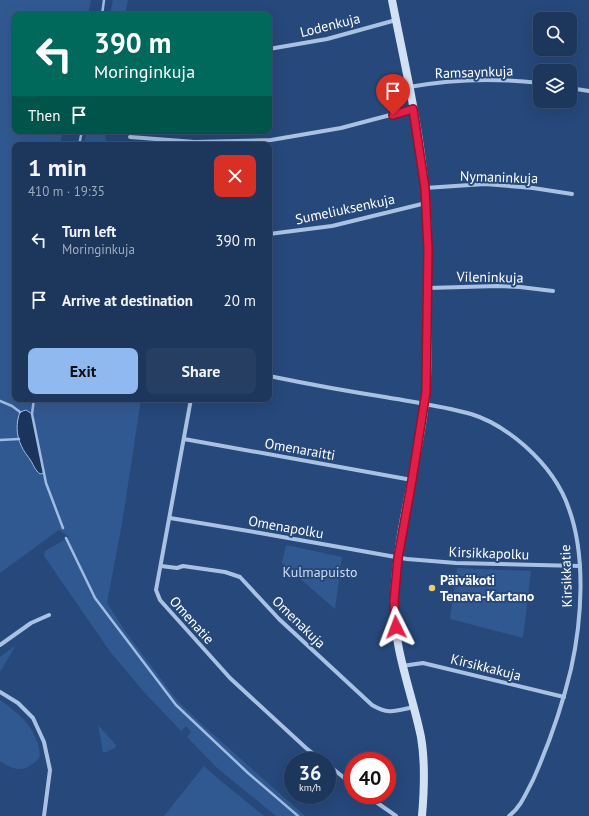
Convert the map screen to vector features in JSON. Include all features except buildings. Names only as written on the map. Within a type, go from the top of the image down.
[{"type":"street","points":[[392,0],[413,109],[425,188],[428,249],[425,404],[398,558],[395,610],[402,666],[414,707],[421,741],[424,800],[422,816]]},
{"type":"street","name":"Lodenkuja","points":[[272,49],[327,39],[396,20]]},
{"type":"street","name":"Ramsaynkuja","points":[[409,87],[474,80],[517,80],[533,82]]},
{"type":"street","points":[[577,89],[589,91]]},
{"type":"street","points":[[130,137],[195,142],[271,140],[341,128],[413,109]]},
{"type":"street","name":"Nymaninkuja","points":[[425,188],[485,184],[533,188],[572,194]]},
{"type":"street","name":"Sumeliuksenkuja","points":[[272,234],[332,226],[426,203]]},
{"type":"street","name":"Vileninkuja","points":[[428,288],[498,286],[553,291]]},
{"type":"street","points":[[272,377],[425,404]]},
{"type":"street","name":"Omenatie","points":[[190,402],[156,590],[160,600],[230,678],[313,752]]},
{"type":"street","name":"Kirsikkatie","points":[[425,404],[472,414],[518,439],[548,470],[557,484],[569,509],[576,532],[580,566],[577,633],[564,697],[544,756],[520,805],[509,816]]},
{"type":"street","name":"Omenaraitti","points":[[184,439],[412,480]]},
{"type":"street","name":"Omenapolku","points":[[170,518],[398,558]]},
{"type":"street","name":"Kirsikkapolku","points":[[398,558],[456,563],[580,566]]},
{"type":"street","name":"Omenakuja","points":[[161,566],[177,568],[183,566],[225,572],[240,577],[279,619],[372,705],[382,711],[394,712],[414,707]]},
{"type":"street","points":[[0,645],[31,623],[49,615]]},
{"type":"street","name":"Kirsikkakuja","points":[[402,666],[423,663],[564,697]]},
{"type":"street","points":[[0,692],[18,703],[33,718],[44,742],[50,770],[44,816]]},
{"type":"street","points":[[336,771],[344,778]]},
{"type":"street","points":[[379,804],[396,816]]},
{"type":"green space","points":[[0,0],[91,0],[89,12],[12,12],[12,134],[62,134],[61,142],[12,142],[12,402],[141,402],[123,518],[107,603],[125,631],[176,699],[197,720],[284,797],[284,804],[292,804],[305,816],[276,816],[216,767],[187,737],[191,732],[186,726],[181,731],[144,692],[111,653],[44,556],[45,551],[69,537],[59,530],[0,573]]},
{"type":"green space","points":[[113,0],[128,0],[126,12],[111,12]]},
{"type":"green space","points":[[86,134],[105,134],[106,142],[85,142]]},
{"type":"green space","name":"Kulmapuisto","points":[[286,545],[342,557],[335,609],[282,563]]},
{"type":"green space","points":[[457,568],[531,571],[523,638],[450,619]]},
{"type":"green space","points":[[16,645],[0,672],[0,657]]},
{"type":"green space","points":[[0,700],[13,709],[28,724],[38,744],[40,754],[37,760],[23,769],[16,769],[0,761]]},
{"type":"green space","points":[[98,725],[116,745],[115,748],[103,752]]},
{"type":"green space","points":[[204,766],[216,777],[264,816],[164,816]]},
{"type":"shaded area","points":[[26,410],[32,414],[44,473],[40,474],[36,469],[19,441],[17,424],[20,412]]},
{"type":"waterway","points":[[102,12],[104,0]]},
{"type":"waterway","points":[[80,142],[81,134]]},
{"type":"waterway","points":[[0,401],[12,406],[20,412]]},
{"type":"waterway","points":[[34,402],[32,414],[46,483],[63,528]]},
{"type":"waterway","points":[[0,440],[19,439]]},
{"type":"waterway","points":[[66,538],[95,598],[176,705],[248,773],[298,816]]},
{"type":"place","name":"Päiväkoti Tenava-Kartano","points":[[432,588]]},
{"type":"route","points":[[393,115],[413,109],[425,188],[428,249],[425,404],[398,558],[394,601],[396,627]]}]
